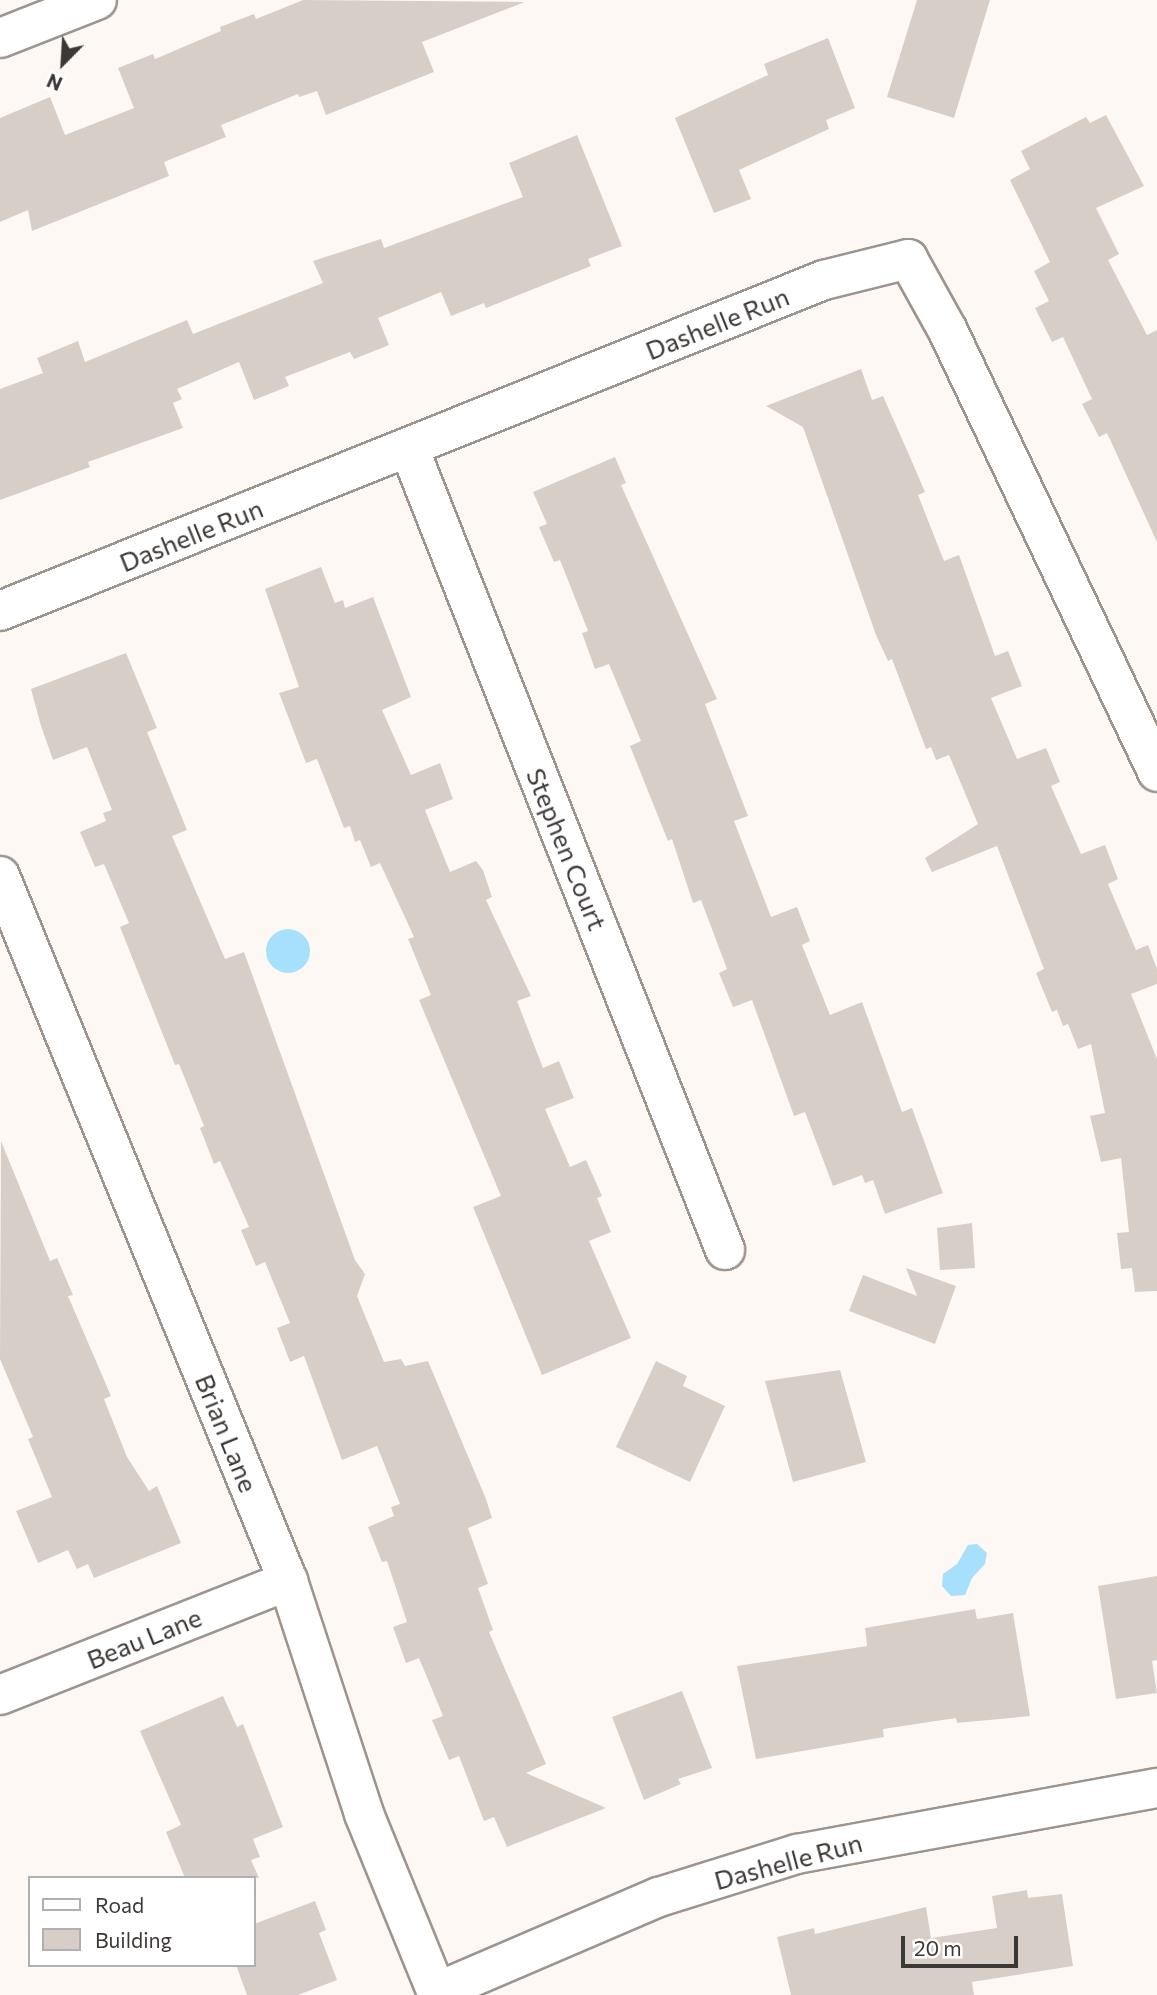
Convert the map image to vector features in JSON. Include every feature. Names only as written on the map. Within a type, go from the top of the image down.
[{"type":"street","points":[[0,38],[97,0]]},
{"type":"street","name":"Dashelle Run","points":[[0,611],[824,280],[908,259],[948,331],[1157,772]]},
{"type":"street","name":"Stephen Court","points":[[409,447],[725,1250]]},
{"type":"street","name":"Brian Lane","points":[[0,876],[288,1581],[364,1814],[438,1994]]},
{"type":"street","name":"Beau Lane","points":[[0,1695],[288,1581]]},
{"type":"street","name":"Dashelle Run","points":[[438,1994],[659,1897],[797,1853],[1157,1788]]},
{"type":"water","points":[[288,929],[303,936],[310,951],[303,966],[288,973],[273,966],[266,951],[273,936]]},
{"type":"water","points":[[977,1544],[987,1553],[985,1564],[972,1578],[965,1595],[951,1596],[942,1586],[943,1574],[957,1564],[968,1545]]},
{"type":"building","points":[[303,0],[525,2],[422,42],[434,72],[326,115],[317,91],[299,97],[298,94],[221,125],[226,137],[164,162],[169,176],[32,231],[28,210],[0,222],[0,118],[50,97],[65,135],[134,108],[118,68],[153,54],[155,59],[221,31],[220,27],[254,14],[256,19]]},
{"type":"building","points":[[917,0],[990,0],[954,118],[887,97]]},
{"type":"building","points":[[828,38],[855,108],[826,120],[829,129],[739,170],[751,199],[714,213],[675,118],[768,75],[764,64]]},
{"type":"building","points":[[1106,115],[1144,186],[1096,208],[1119,254],[1108,260],[1147,335],[1157,330],[1157,542],[1107,433],[1099,437],[1082,404],[1092,399],[1063,337],[1052,342],[1035,308],[1049,301],[1034,271],[1050,262],[1010,180],[1030,169],[1021,151],[1086,117],[1090,123]]},
{"type":"building","points":[[577,135],[622,246],[588,259],[591,266],[486,308],[484,303],[451,316],[441,292],[378,318],[389,345],[354,359],[350,352],[285,377],[289,386],[254,400],[239,362],[177,389],[182,399],[173,403],[183,428],[88,462],[90,467],[0,500],[0,389],[43,373],[37,358],[78,341],[85,362],[187,320],[193,334],[323,283],[313,261],[381,239],[384,248],[523,197],[509,163]]},
{"type":"building","points":[[861,369],[872,400],[883,396],[910,457],[925,492],[918,495],[944,561],[959,555],[995,656],[1008,651],[1022,686],[991,698],[1017,759],[1046,748],[1060,782],[1051,786],[1081,854],[1105,845],[1118,879],[1108,884],[1136,950],[1148,945],[1157,969],[1157,984],[1131,994],[1157,1059],[1157,1291],[1135,1292],[1132,1268],[1121,1269],[1117,1233],[1129,1232],[1121,1158],[1101,1162],[1090,1116],[1105,1113],[1091,1044],[1078,1049],[1068,1024],[1063,1026],[1057,1010],[1052,1012],[1036,973],[1044,969],[997,846],[932,872],[925,858],[978,824],[949,755],[936,760],[931,747],[926,749],[892,659],[888,661],[876,635],[803,427],[766,406]]},
{"type":"building","points":[[615,457],[626,483],[621,485],[717,699],[705,704],[748,816],[734,821],[771,917],[797,907],[810,941],[802,945],[830,1015],[862,1002],[902,1112],[912,1108],[943,1193],[885,1214],[873,1180],[865,1183],[862,1175],[833,1186],[805,1112],[794,1116],[752,1000],[733,1007],[719,973],[727,969],[701,900],[693,903],[672,839],[668,841],[630,746],[641,741],[609,664],[595,669],[582,633],[588,631],[560,560],[554,562],[539,527],[547,524],[533,492]]},
{"type":"building","points":[[321,567],[335,603],[343,600],[345,608],[373,597],[411,697],[382,710],[411,775],[440,763],[453,799],[425,810],[450,872],[476,861],[483,870],[492,897],[486,900],[531,996],[517,1001],[543,1068],[559,1061],[574,1098],[545,1109],[570,1167],[586,1160],[602,1196],[597,1198],[611,1232],[589,1241],[631,1338],[542,1375],[473,1207],[501,1196],[419,1000],[431,995],[408,939],[414,937],[380,863],[371,867],[360,840],[355,842],[350,826],[344,828],[317,759],[306,763],[279,693],[299,687],[265,589]]},
{"type":"building","points":[[126,653],[157,728],[147,732],[187,830],[172,836],[225,959],[244,952],[355,1260],[365,1274],[357,1296],[384,1362],[401,1359],[405,1366],[428,1361],[486,1499],[492,1518],[468,1528],[488,1584],[478,1588],[493,1630],[489,1632],[546,1764],[526,1773],[606,1808],[507,1847],[494,1817],[484,1821],[459,1756],[449,1760],[432,1720],[443,1716],[419,1658],[406,1663],[393,1627],[407,1622],[387,1561],[382,1562],[368,1527],[394,1516],[391,1507],[400,1504],[377,1446],[342,1460],[304,1356],[290,1362],[277,1328],[290,1323],[265,1262],[256,1266],[241,1230],[249,1227],[220,1161],[214,1164],[200,1128],[204,1126],[179,1064],[175,1065],[120,927],[129,923],[104,864],[95,867],[80,832],[106,821],[103,813],[112,810],[87,747],[53,760],[41,726],[31,689]]},
{"type":"building","points":[[1,1141],[50,1261],[57,1258],[73,1295],[68,1296],[111,1396],[104,1399],[127,1457],[149,1491],[157,1486],[181,1543],[94,1578],[88,1564],[77,1569],[68,1550],[38,1563],[16,1511],[52,1497],[28,1439],[33,1437],[0,1359]]},
{"type":"building","points":[[972,1223],[975,1268],[940,1270],[937,1228]]},
{"type":"building","points":[[906,1268],[956,1286],[935,1344],[849,1311],[863,1275],[917,1296]]},
{"type":"building","points":[[656,1361],[687,1376],[683,1386],[725,1406],[690,1482],[616,1447]]},
{"type":"building","points":[[840,1370],[866,1462],[793,1482],[765,1381]]},
{"type":"building","points":[[1157,1576],[1157,1660],[1152,1661],[1157,1693],[1116,1699],[1098,1586]]},
{"type":"building","points":[[975,1609],[977,1619],[1013,1613],[1030,1716],[957,1723],[956,1718],[883,1729],[884,1737],[756,1759],[737,1666],[867,1646],[865,1628]]},
{"type":"building","points":[[682,1691],[712,1768],[678,1779],[681,1784],[644,1800],[612,1717]]},
{"type":"building","points":[[223,1696],[237,1727],[243,1724],[283,1827],[253,1839],[260,1857],[251,1860],[259,1878],[184,1876],[166,1832],[181,1825],[140,1731]]},
{"type":"building","points":[[1027,1890],[1028,1898],[1062,1894],[1073,1966],[972,1982],[974,1995],[791,1995],[777,1937],[814,1928],[815,1934],[926,1907],[931,1938],[997,1928],[992,1896]]},
{"type":"building","points":[[315,1901],[326,1930],[319,1933],[337,1980],[298,1995],[247,1995],[237,1967],[256,1967],[256,1923]]}]
